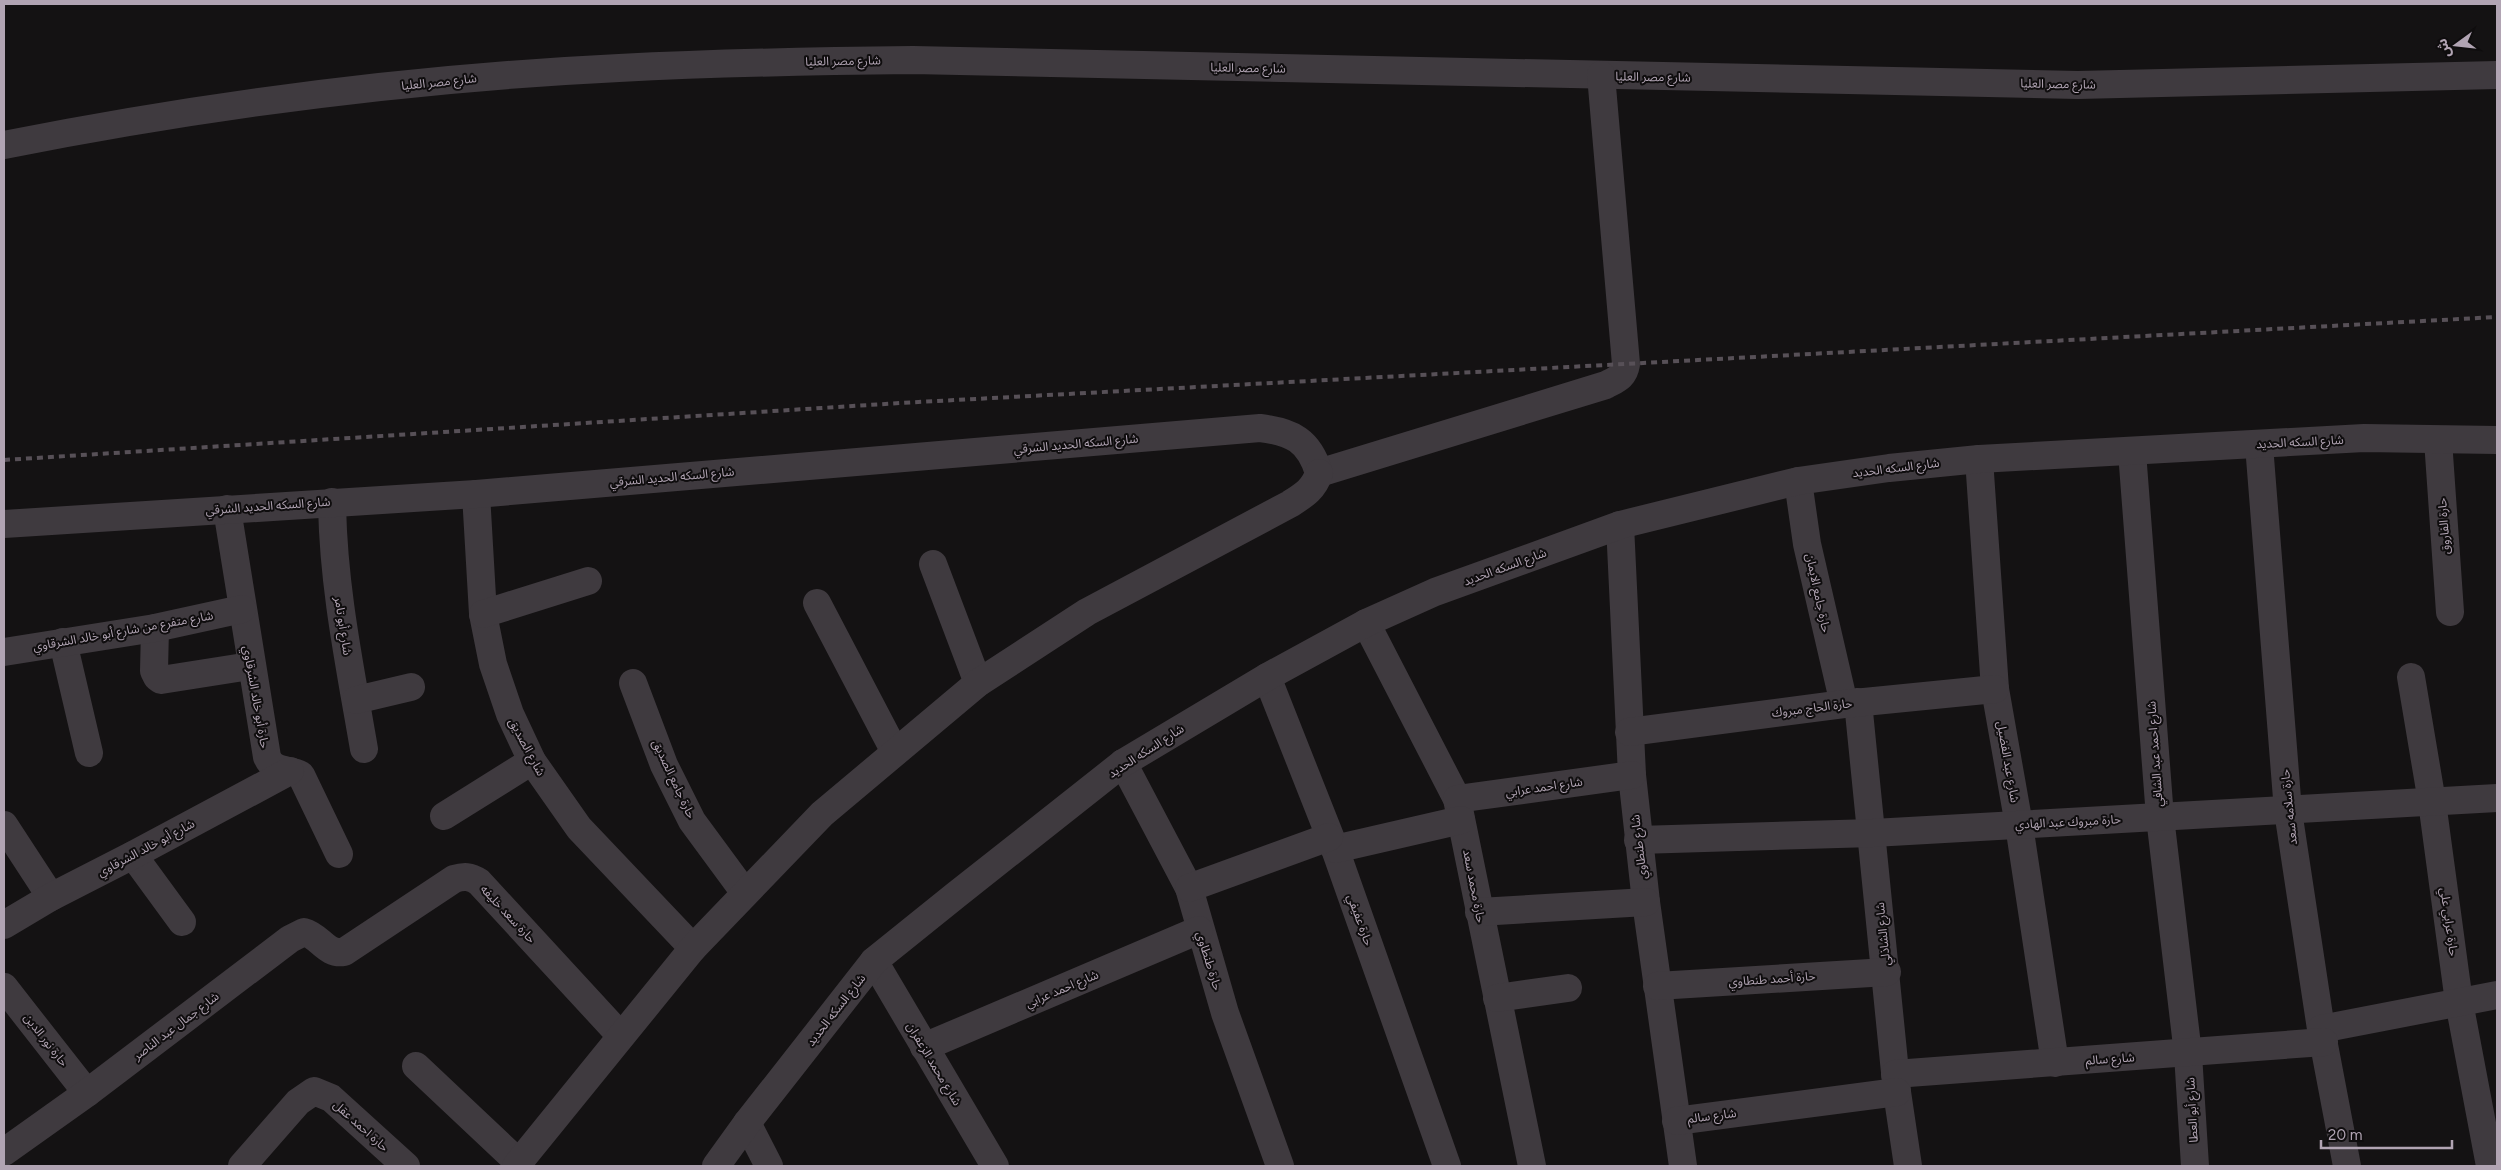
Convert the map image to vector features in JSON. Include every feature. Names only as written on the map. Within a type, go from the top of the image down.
[{"type":"street","name":"شارع مصر العليا","points":[[4,145],[176,115],[322,95],[469,79],[636,67],[765,62],[913,60],[2078,85],[2497,75]]},
{"type":"street","points":[[416,1066],[517,1164],[620,1035],[693,948],[745,893],[822,814],[978,682],[1088,612],[1290,504],[1307,493],[1316,483],[1319,472],[1606,385],[1620,377],[1625,372],[1626,364],[1601,76]]},
{"type":"street","name":"شارع السكه الحديد الشرقي","points":[[4,524],[476,494],[1260,428],[1283,431],[1295,437],[1307,447],[1319,472]]},
{"type":"street","name":"شارع السكه الحديد","points":[[716,1166],[747,1123],[874,962],[1123,763],[1267,677],[1366,623],[1435,592],[1620,525],[1798,481],[1889,468],[1979,459],[2364,438],[2497,440]]},
{"type":"street","name":"حارة الفاروق","points":[[2438,440],[2450,612]]},
{"type":"street","name":"حارة سلامه سعد","points":[[2259,445],[2288,811],[2323,1036],[2346,1166]]},
{"type":"street","name":"شارع احمد عبد الشافي","points":[[2132,452],[2160,817],[2188,1054]]},
{"type":"street","name":"شارع عبد الفضيل","points":[[1979,459],[1995,689],[2019,825],[2055,1063]]},
{"type":"street","name":"حارة جامع الايمان","points":[[1798,481],[1807,544],[1851,703]]},
{"type":"street","name":"شارع الصديق","points":[[476,494],[483,614],[493,664],[510,714],[532,760],[579,828],[693,948]]},
{"type":"street","name":"شارع أبو تامر","points":[[332,502],[332,549],[341,617],[364,749]]},
{"type":"street","name":"حارة أبو خالد الشرقاوي","points":[[227,509],[250,666],[266,757],[270,765],[277,770],[290,771],[302,775],[339,854]]},
{"type":"street","name":"شارع طنطاوي","points":[[1620,525],[1629,732],[1638,840],[1683,1166]]},
{"type":"street","points":[[933,564],[978,682]]},
{"type":"street","points":[[483,614],[588,581]]},
{"type":"street","points":[[817,602],[895,752]]},
{"type":"street","name":"شارع متفرع من شارع أبو خالد الشرقاوي","points":[[4,652],[155,628],[242,609]]},
{"type":"street","name":"حارة محمد سعد","points":[[1366,623],[1459,809],[1478,912],[1532,1166]]},
{"type":"street","points":[[155,628],[154,671],[161,680],[250,666]]},
{"type":"street","points":[[62,642],[88,753]]},
{"type":"street","name":"حارة عفيفي","points":[[1267,677],[1332,843],[1447,1166]]},
{"type":"street","name":"حارة عرابي علي","points":[[2411,677],[2432,802],[2460,1002],[2490,1166]]},
{"type":"street","name":"حارة جامع الصديق","points":[[633,683],[664,764],[692,821],[745,893]]},
{"type":"street","points":[[356,700],[411,687]]},
{"type":"street","name":"حارة الحاج مبروك","points":[[1629,732],[1851,703],[1995,689]]},
{"type":"street","name":"شارع الشاذلي","points":[[1851,703],[1873,833],[1896,1083],[1908,1166]]},
{"type":"street","points":[[444,816],[532,760]]},
{"type":"street","name":"حارة طنطاوي","points":[[1123,763],[1189,888],[1199,930],[1225,1013],[1280,1166]]},
{"type":"street","name":"شارع أبو خالد الشرقاوي","points":[[4,925],[51,897],[133,856],[290,771]]},
{"type":"street","name":"شارع احمد عرابي","points":[[1189,888],[1332,843],[1459,809],[1632,776]]},
{"type":"street","name":"حارة مبروك عبد الهادي","points":[[1638,840],[1873,833],[2497,798]]},
{"type":"street","points":[[4,825],[51,897]]},
{"type":"street","points":[[133,856],[182,922]]},
{"type":"street","name":"حارة سعد خليفه","points":[[350,950],[454,879],[472,877],[479,882],[620,1035]]},
{"type":"street","points":[[1478,912],[1646,902]]},
{"type":"street","name":"شارع احمد عرابي","points":[[924,1047],[1199,930]]},
{"type":"street","name":"شارع جمال عبد الناصر","points":[[4,1152],[88,1093],[298,934],[304,932],[312,934],[330,950],[337,953],[350,950]]},
{"type":"street","name":"شارع محمد الزعفران","points":[[874,962],[995,1166]]},
{"type":"street","name":"حارة أحمد طنطاوي","points":[[1657,986],[1887,972]]},
{"type":"street","name":"حارة نور الدين","points":[[4,987],[88,1093]]},
{"type":"street","points":[[1497,998],[1568,988]]},
{"type":"street","name":"شارع سالم","points":[[1676,1121],[1896,1083],[2055,1063],[2188,1054],[2323,1036],[2460,1002],[2497,995]]},
{"type":"street","name":"شارع أبو العطا","points":[[2188,1054],[2195,1166]]},
{"type":"street","name":"حارة احمد عقل","points":[[242,1166],[298,1102],[314,1091],[331,1098],[406,1166]]},
{"type":"street","points":[[747,1123],[769,1166]]},
{"type":"railway","points":[[4,460],[900,403],[2497,317]]}]
